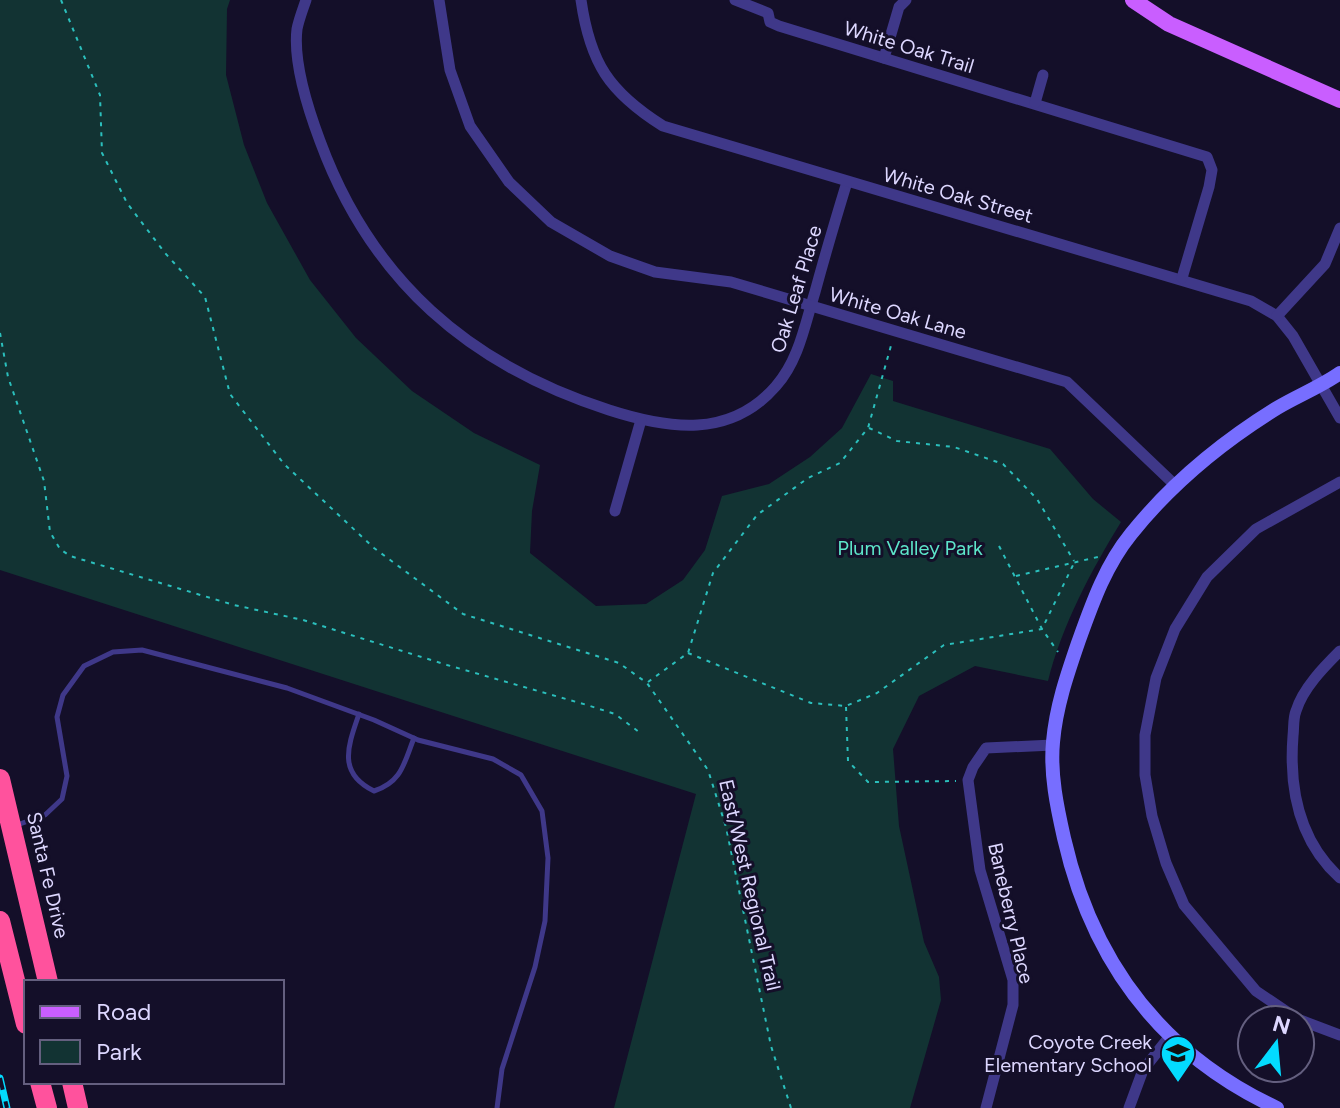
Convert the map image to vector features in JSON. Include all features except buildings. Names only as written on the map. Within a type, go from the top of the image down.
[{"type":"highway","name":"Santa Fe Drive","points":[[0,779],[48,980]]},
{"type":"highway","points":[[0,921],[24,1016]]},
{"type":"highway","points":[[41,1084],[47,1108]]},
{"type":"highway","points":[[72,1084],[78,1108]]},
{"type":"main road","points":[[1133,0],[1169,24],[1340,100]]},
{"type":"street","name":"Oak Leaf Place","points":[[306,0],[297,30],[301,81],[312,120],[344,197],[385,261],[429,309],[479,350],[510,370],[574,399],[641,420],[669,426],[697,427],[744,412],[775,388],[791,365],[847,182]]},
{"type":"street","name":"White Oak Lane","points":[[439,0],[450,70],[470,126],[509,182],[551,222],[588,245],[633,265],[678,276],[731,282],[1067,382],[1175,485]]},
{"type":"street","name":"White Oak Street","points":[[581,0],[585,29],[597,65],[626,101],[649,118],[677,132],[1182,278],[1251,301],[1277,316],[1293,336],[1340,418]]},
{"type":"street","name":"White Oak Trail","points":[[735,0],[768,13],[770,22],[779,26],[1207,157],[1212,170],[1182,278]]},
{"type":"street","points":[[768,13],[772,0]]},
{"type":"street","points":[[884,58],[899,7],[906,0]]},
{"type":"street","points":[[1035,103],[1043,75]]},
{"type":"street","points":[[1277,316],[1325,264],[1340,228]]},
{"type":"street","points":[[1277,1108],[1223,1077],[1170,1036],[1120,976],[1084,908],[1055,799],[1053,745],[1059,700],[1098,587],[1129,536],[1175,485],[1225,444],[1278,407],[1340,373]]},
{"type":"street","points":[[615,511],[641,420]]},
{"type":"street","points":[[1276,1004],[1256,991],[1184,905],[1166,863],[1152,816],[1145,775],[1145,735],[1156,678],[1170,642],[1207,577],[1256,529],[1340,482]]},
{"type":"street","points":[[1340,651],[1318,674],[1296,710],[1290,768],[1302,826],[1328,867],[1340,878]]},
{"type":"street","points":[[968,780],[986,748],[1019,744],[1053,745]]},
{"type":"street","name":"Baneberry Place","points":[[968,780],[980,870],[1013,980],[1013,1005],[986,1108]]},
{"type":"street","points":[[1316,1026],[1340,1035]]},
{"type":"street","points":[[1129,1108],[1143,1070],[1170,1036]]},
{"type":"lane","points":[[12,827],[45,815],[62,799],[67,776],[57,717],[63,695],[84,666],[113,652],[142,650],[287,688],[414,738],[493,759],[521,775],[542,811],[548,858],[545,921],[535,967],[502,1069],[497,1108]]},
{"type":"lane","points":[[359,714],[348,746],[350,771],[361,784],[374,791],[389,786],[401,773],[414,738]]},
{"type":"path","name":"East/West Regional Trail","points":[[61,0],[100,95],[102,153],[127,203],[165,253],[205,297],[230,394],[284,464],[374,548],[463,614],[619,663],[647,683],[708,770],[726,827],[771,1046],[791,1108]]},
{"type":"path","points":[[647,683],[688,653],[713,573],[757,515],[808,478],[840,463],[868,428],[895,331]]},
{"type":"path","points":[[0,333],[8,377],[44,481],[50,532],[60,549],[70,556],[234,605],[303,620],[587,705],[615,714],[639,732]]},
{"type":"path","points":[[868,428],[897,441],[954,447],[1003,464],[1037,499],[1075,561]]},
{"type":"path","points":[[999,546],[1042,629],[1058,652]]},
{"type":"path","points":[[1016,576],[1103,555]]},
{"type":"path","points":[[1042,629],[1075,561]]},
{"type":"path","points":[[688,653],[811,703],[846,706],[877,693],[944,645],[1042,629]]},
{"type":"path","points":[[846,706],[848,761],[868,782],[968,780]]},
{"type":"green space","name":"Plum Valley Park","points":[[0,0],[230,0],[227,9],[226,75],[244,145],[267,203],[310,280],[356,338],[412,391],[474,433],[540,465],[532,511],[530,553],[596,606],[646,604],[683,580],[705,550],[722,496],[769,484],[810,457],[842,428],[871,374],[893,381],[893,401],[1050,449],[1093,499],[1121,522],[1078,599],[1048,681],[975,666],[919,696],[893,749],[899,826],[924,942],[939,977],[941,1000],[910,1108],[614,1108],[696,794],[0,570]]},
{"type":"railway","points":[[0,1078],[7,1108]]},
{"type":"place","name":"Coyote Creek Elementary School","points":[[1178,1084]]}]
